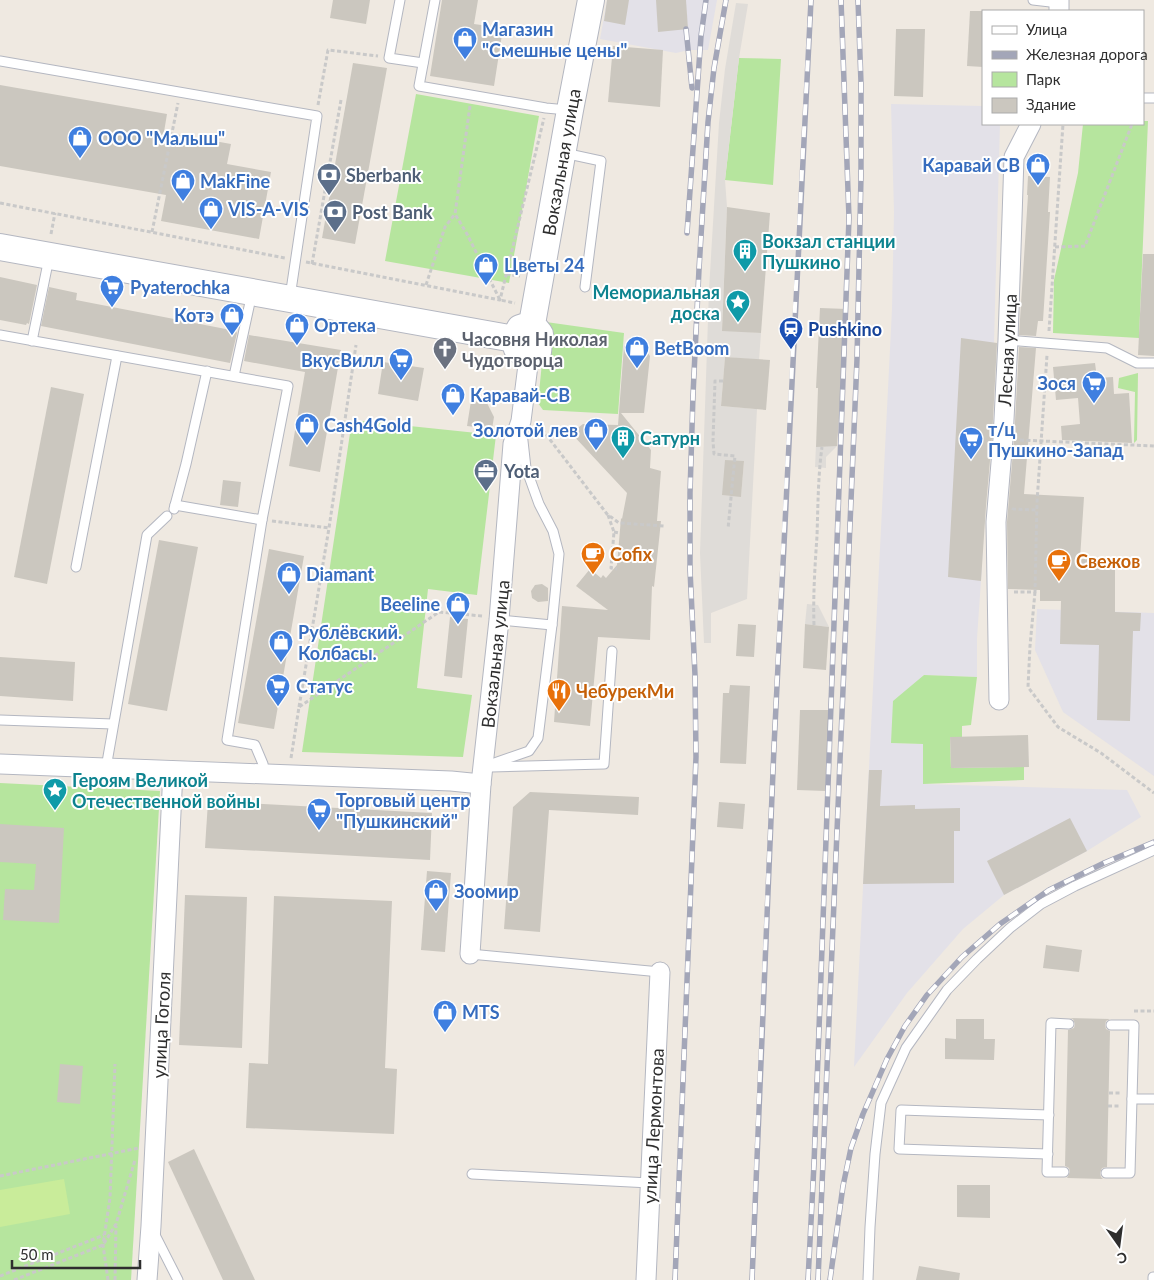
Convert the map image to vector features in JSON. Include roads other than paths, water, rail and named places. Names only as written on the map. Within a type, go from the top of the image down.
[{"type":"main road","name":"Вокзальная улица","points":[[527,332],[562,153],[558,109],[591,0]]},
{"type":"main road","points":[[0,247],[290,299],[527,332]]},
{"type":"street","name":"Лесная улица","points":[[999,700],[996,522],[1003,439],[1008,340],[1014,157],[1030,125]]},
{"type":"street","name":"Вокзальная улица","points":[[470,954],[482,776],[499,620],[513,444],[529,422],[527,332]]},
{"type":"street","points":[[0,764],[451,781],[482,776]]},
{"type":"street","name":"улица Гоголя","points":[[147,1280],[173,771]]},
{"type":"street","name":"улица Лермонтова","points":[[646,1280],[660,972]]},
{"type":"lane","points":[[400,0],[389,58],[423,63]]},
{"type":"lane","points":[[435,0],[419,86],[558,109]]},
{"type":"lane","points":[[1033,0],[1059,5]]},
{"type":"lane","points":[[0,61],[317,116],[290,299]]},
{"type":"lane","points":[[562,153],[601,161],[585,287]]},
{"type":"lane","points":[[32,341],[50,256]]},
{"type":"lane","points":[[234,376],[253,292]]},
{"type":"lane","points":[[0,335],[288,386],[262,520],[227,740],[255,745],[265,774]]},
{"type":"lane","points":[[1008,340],[1107,348],[1137,362],[1154,363]]},
{"type":"lane","points":[[76,566],[117,356]]},
{"type":"lane","points":[[207,372],[175,507],[262,520]]},
{"type":"lane","points":[[482,776],[528,751],[538,738],[559,554],[553,531],[539,504],[526,468],[529,422]]},
{"type":"lane","points":[[106,768],[147,535],[167,516]]},
{"type":"lane","points":[[499,620],[552,625]]},
{"type":"lane","points":[[482,776],[604,764],[612,651]]},
{"type":"lane","points":[[0,720],[113,724]]},
{"type":"lane","points":[[868,1280],[875,1154],[881,1103],[906,1048],[946,990],[1025,916],[1041,904],[1075,886],[1154,850]]},
{"type":"lane","points":[[470,954],[660,972]]},
{"type":"lane","points":[[1064,1172],[1047,1172],[1051,1023],[1068,1024]]},
{"type":"lane","points":[[1106,1173],[1130,1173],[1134,1025],[1111,1025]]},
{"type":"lane","points":[[1132,1099],[1154,1099]]},
{"type":"lane","points":[[1048,1154],[899,1149],[900,1110],[1049,1115]]},
{"type":"lane","points":[[472,1174],[650,1183]]},
{"type":"lane","points":[[151,1226],[178,1280]]},
{"type":"railway","points":[[687,233],[701,36],[706,0]]},
{"type":"railway","points":[[675,1280],[696,757],[695,675],[690,570],[693,395],[708,122],[714,68],[726,0]]},
{"type":"railway","points":[[752,1280],[779,640],[811,0]]},
{"type":"railway","points":[[808,1280],[814,1164],[849,218],[841,0]]},
{"type":"railway","points":[[818,1280],[857,359],[861,176],[861,83],[858,0]]},
{"type":"railway","points":[[686,29],[692,88]]},
{"type":"railway","points":[[830,1280],[843,1186],[851,1148],[863,1114],[887,1059],[905,1026],[927,995],[962,957],[1000,924],[1049,890],[1104,863],[1154,842]]},
{"type":"place","name":"Магазин \"Смешные цены\"","points":[[465,60]]},
{"type":"place","name":"ООО \"Малыш\"","points":[[80,159]]},
{"type":"place","name":"Каравай СВ","points":[[1038,186]]},
{"type":"place","name":"Sberbank","points":[[329,196]]},
{"type":"place","name":"MakFine","points":[[183,202]]},
{"type":"place","name":"VIS-A-VIS","points":[[211,230]]},
{"type":"place","name":"Post Bank","points":[[335,233]]},
{"type":"place","name":"Вокзал станции Пушкино","points":[[745,272]]},
{"type":"place","name":"Цветы 24","points":[[486,286]]},
{"type":"place","name":"Pyaterochka","points":[[112,308]]},
{"type":"place","name":"Мемориальная доска","points":[[738,323]]},
{"type":"place","name":"Котэ","points":[[232,336]]},
{"type":"place","name":"Ортека","points":[[297,346]]},
{"type":"place","name":"Pushkino","points":[[791,350]]},
{"type":"place","name":"BetBoom","points":[[637,369]]},
{"type":"place","name":"Часовня Николая Чудотворца","points":[[445,370]]},
{"type":"place","name":"ВкусВилл","points":[[401,381]]},
{"type":"place","name":"Зося","points":[[1094,404]]},
{"type":"place","name":"Каравай-СВ","points":[[453,416]]},
{"type":"place","name":"Cash4Gold","points":[[307,446]]},
{"type":"place","name":"Золотой лев","points":[[596,451]]},
{"type":"place","name":"Сатурн","points":[[623,459]]},
{"type":"place","name":"т/ц Пушкино-Запад","points":[[971,460]]},
{"type":"place","name":"Yota","points":[[486,492]]},
{"type":"place","name":"Cofix","points":[[593,575]]},
{"type":"place","name":"Свежов","points":[[1059,582]]},
{"type":"place","name":"Diamant","points":[[289,595]]},
{"type":"place","name":"Beeline","points":[[458,625]]},
{"type":"place","name":"Рублёвский. Колбасы.","points":[[281,663]]},
{"type":"place","name":"Статус","points":[[278,707]]},
{"type":"place","name":"ЧебурекМи","points":[[559,712]]},
{"type":"place","name":"Героям Великой Отечественной войны","points":[[55,811]]},
{"type":"place","name":"Торговый центр \"Пушкинский\"","points":[[319,831]]},
{"type":"place","name":"Зоомир","points":[[436,912]]},
{"type":"place","name":"MTS","points":[[445,1033]]}]
